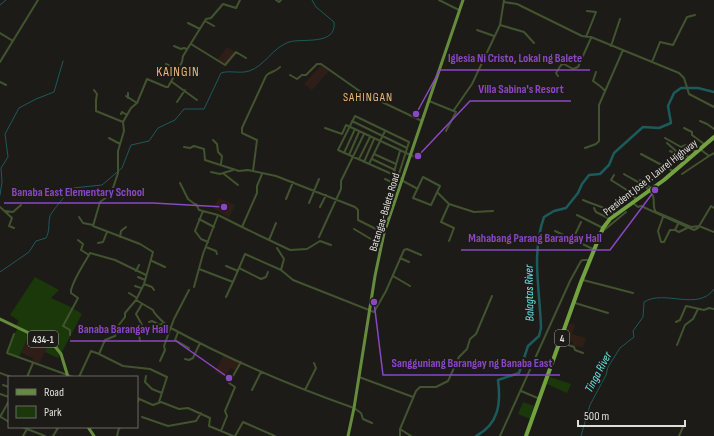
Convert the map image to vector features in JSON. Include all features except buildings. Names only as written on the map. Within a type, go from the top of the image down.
[{"type":"highway","name":"President Jose P. Laurel Highway","points":[[526,436],[599,234],[610,219],[651,190],[714,137]]},
{"type":"main road","name":"Batangas-Balete Road","points":[[348,436],[384,233],[401,187],[463,0]]},
{"type":"main road","name":"434-1","points":[[0,319],[54,345],[62,356],[68,376]]},
{"type":"street","points":[[0,62],[38,0]]},
{"type":"street","points":[[92,225],[100,202],[108,197],[113,190],[119,171],[118,156],[124,131],[123,122],[132,107],[137,103],[147,79],[167,88],[180,67],[187,49],[205,21],[211,18],[223,4],[236,8],[240,0]]},
{"type":"street","points":[[276,0],[279,2],[280,0]]},
{"type":"street","points":[[439,0],[460,10]]},
{"type":"street","points":[[446,131],[456,112],[454,110],[472,84],[500,25],[504,1],[517,4],[586,37],[591,37],[679,73],[691,96],[714,107]]},
{"type":"street","points":[[586,37],[596,12],[587,11]]},
{"type":"street","points":[[652,62],[660,42],[673,45],[687,17],[695,15]]},
{"type":"street","points":[[610,46],[620,19]]},
{"type":"street","points":[[205,21],[214,26]]},
{"type":"street","points":[[188,23],[200,29]]},
{"type":"street","points":[[500,25],[524,32],[534,43]]},
{"type":"street","points":[[477,30],[494,36]]},
{"type":"street","points":[[0,33],[13,41]]},
{"type":"street","points":[[558,76],[556,72],[561,65],[564,64],[573,69],[577,68],[591,37]]},
{"type":"street","points":[[191,44],[225,65],[236,52],[246,58]]},
{"type":"street","points":[[174,46],[181,49],[187,49]]},
{"type":"street","points":[[585,148],[596,144],[599,141],[599,105],[606,92],[623,50]]},
{"type":"street","points":[[290,75],[296,79],[302,75],[306,76],[316,65],[320,63],[361,92],[422,122]]},
{"type":"street","points":[[166,64],[178,70]]},
{"type":"street","points":[[253,171],[257,140],[242,134],[242,128],[266,76],[280,66]]},
{"type":"street","points":[[180,67],[199,74]]},
{"type":"street","points":[[596,72],[592,80],[595,84],[603,87],[606,92]]},
{"type":"street","points":[[0,82],[6,85]]},
{"type":"street","points":[[172,82],[197,100]]},
{"type":"street","points":[[94,90],[97,94],[96,111],[123,122]]},
{"type":"street","points":[[177,102],[185,90]]},
{"type":"street","points":[[128,93],[127,97],[137,103]]},
{"type":"street","points":[[429,101],[454,110]]},
{"type":"street","points":[[120,114],[122,112],[128,114]]},
{"type":"street","points":[[398,176],[409,142],[355,116],[338,150],[398,176],[416,188]]},
{"type":"street","points":[[352,121],[407,148]]},
{"type":"street","points":[[700,121],[714,129]]},
{"type":"street","points":[[325,128],[342,134],[346,125],[417,158]]},
{"type":"street","points":[[684,128],[692,132],[692,135],[705,145]]},
{"type":"street","points":[[344,153],[355,129]]},
{"type":"street","points":[[369,164],[385,131]]},
{"type":"street","points":[[349,155],[359,132]]},
{"type":"street","points":[[319,237],[341,189],[341,181],[364,134]]},
{"type":"street","points":[[359,159],[370,137]]},
{"type":"street","points":[[109,138],[120,144]]},
{"type":"street","points":[[665,138],[681,147],[686,145],[709,156]]},
{"type":"street","points":[[364,162],[374,139]]},
{"type":"street","points":[[213,140],[217,144],[218,152],[222,156],[221,164]]},
{"type":"street","points":[[667,143],[689,159]]},
{"type":"street","points":[[184,147],[190,148],[194,146],[204,149],[204,160],[234,169],[253,171],[293,182],[357,208],[358,220],[384,233]]},
{"type":"street","points":[[393,175],[400,151]]},
{"type":"street","points":[[670,151],[689,159]]},
{"type":"street","points":[[682,174],[714,153]]},
{"type":"street","points":[[374,154],[396,164]]},
{"type":"street","points":[[641,154],[674,171]]},
{"type":"street","points":[[372,159],[395,170]]},
{"type":"street","points":[[223,174],[234,169]]},
{"type":"street","points":[[211,172],[223,174],[238,185]]},
{"type":"street","points":[[242,226],[258,193],[257,186],[262,174]]},
{"type":"street","points":[[624,174],[651,190]]},
{"type":"street","points":[[614,175],[611,180],[630,192],[638,207],[642,206],[687,228],[694,230],[698,229],[711,206],[714,208]]},
{"type":"street","points":[[423,177],[440,186],[431,206],[413,198],[416,188],[423,177]]},
{"type":"street","points":[[309,203],[318,179]]},
{"type":"street","points":[[385,179],[401,187]]},
{"type":"street","points":[[640,180],[651,190],[654,209],[656,212],[691,227],[699,226],[714,232]]},
{"type":"street","points":[[286,199],[293,182]]},
{"type":"street","points":[[180,183],[188,199],[196,204],[198,209],[218,215],[290,250],[306,249],[320,241],[331,245]]},
{"type":"street","points":[[438,193],[449,204],[474,212],[493,211]]},
{"type":"street","points":[[320,207],[326,195]]},
{"type":"street","points":[[583,200],[598,206],[606,207],[615,215]]},
{"type":"street","points":[[449,204],[441,222],[454,228],[449,241]]},
{"type":"street","points":[[4,211],[12,212],[22,205]]},
{"type":"street","points":[[0,207],[12,218],[9,226],[14,228]]},
{"type":"street","points":[[594,208],[596,212],[610,219]]},
{"type":"street","points":[[203,211],[195,231],[201,239],[208,242]]},
{"type":"street","points":[[599,234],[626,212]]},
{"type":"street","points":[[194,287],[206,247],[218,215]]},
{"type":"street","points":[[577,215],[603,228]]},
{"type":"street","points":[[80,217],[83,223],[92,225],[153,252],[152,261],[144,284],[136,299],[125,313],[125,317],[118,326],[114,336],[105,340],[99,354]]},
{"type":"street","points":[[663,217],[658,231],[661,242],[664,242],[671,229],[679,232],[687,228]]},
{"type":"street","points":[[199,219],[214,227]]},
{"type":"street","points":[[573,239],[581,222]]},
{"type":"street","points":[[269,240],[276,223]]},
{"type":"street","points":[[675,230],[678,224]]},
{"type":"street","points":[[120,237],[121,231],[126,227]]},
{"type":"street","points":[[354,230],[376,242],[375,247],[380,250]]},
{"type":"street","points":[[555,231],[593,248]]},
{"type":"street","points":[[98,243],[103,242],[107,232]]},
{"type":"street","points":[[78,240],[83,244],[81,250],[88,255],[91,253],[115,260],[146,275]]},
{"type":"street","points":[[206,247],[216,251],[218,254]]},
{"type":"street","points":[[277,248],[284,259],[282,270]]},
{"type":"street","points":[[226,297],[246,254],[282,270],[292,280],[369,311],[376,311],[405,249],[421,255]]},
{"type":"street","points":[[70,335],[70,330],[64,325],[78,298],[71,293],[71,290],[78,271],[84,266],[88,255]]},
{"type":"street","points":[[400,258],[409,262]]},
{"type":"street","points":[[500,436],[570,281],[581,262],[584,260],[589,261]]},
{"type":"street","points":[[152,261],[165,267]]},
{"type":"street","points":[[136,271],[139,265]]},
{"type":"street","points":[[226,266],[261,279],[266,278],[268,272]]},
{"type":"street","points":[[199,269],[234,282]]},
{"type":"street","points":[[393,276],[410,286]]},
{"type":"street","points":[[138,277],[145,280]]},
{"type":"street","points":[[582,280],[632,293]]},
{"type":"street","points":[[144,284],[152,287],[154,290]]},
{"type":"street","points":[[136,286],[141,288]]},
{"type":"street","points":[[160,361],[165,350],[164,346],[171,328],[188,290]]},
{"type":"street","points":[[129,293],[142,304],[153,310],[154,314],[164,323],[178,332],[262,372],[354,408],[361,412],[362,418],[372,423]]},
{"type":"street","points":[[400,436],[400,429],[413,397],[420,387],[436,387],[448,381],[459,357],[467,349],[470,339],[476,334],[492,296]]},
{"type":"street","points":[[573,303],[608,313]]},
{"type":"street","points":[[140,341],[139,335],[142,325],[136,314],[142,304]]},
{"type":"street","points":[[676,322],[680,320],[686,306],[698,309],[714,309]]},
{"type":"street","points":[[678,345],[685,325],[695,317],[698,309]]},
{"type":"street","points":[[149,322],[152,321],[160,325],[164,323]]},
{"type":"street","points":[[178,332],[175,340],[189,348]]},
{"type":"street","points":[[14,334],[6,352],[68,376]]},
{"type":"street","points":[[560,342],[574,346],[576,350],[583,353]]},
{"type":"street","points":[[185,359],[189,360],[193,358],[200,343]]},
{"type":"street","points":[[79,376],[91,351],[123,366],[150,369],[167,377],[159,402]]},
{"type":"street","points":[[221,431],[227,416],[224,412],[235,387],[229,383],[242,362]]},
{"type":"street","points":[[28,376],[33,363]]},
{"type":"street","points":[[305,390],[316,368],[314,363]]},
{"type":"street","points":[[252,390],[262,372]]},
{"type":"street","points":[[146,376],[145,382],[152,389],[162,393]]},
{"type":"street","points":[[359,377],[413,397]]},
{"type":"street","points":[[4,385],[8,387]]},
{"type":"street","points":[[521,391],[540,399]]},
{"type":"street","points":[[138,399],[152,405],[159,402],[178,409],[187,408],[201,413],[210,418],[210,426],[234,436],[243,422],[275,436]]},
{"type":"street","points":[[0,417],[8,403]]},
{"type":"street","points":[[142,417],[168,426],[196,421],[201,413]]},
{"type":"street","points":[[679,436],[683,427]]},
{"type":"street","points":[[23,436],[27,429],[45,436]]},
{"type":"street","points":[[400,429],[409,436]]},
{"type":"shaded area","points":[[227,47],[236,52],[227,66],[217,60]]},
{"type":"shaded area","points":[[321,65],[329,71],[312,90],[304,84]]},
{"type":"shaded area","points":[[219,198],[235,205],[229,218],[213,208]]},
{"type":"shaded area","points":[[569,323],[575,325],[572,334],[586,338],[583,347],[572,346],[573,342],[569,340],[571,338],[564,335]]},
{"type":"shaded area","points":[[28,337],[48,345],[39,364],[32,361],[33,358],[21,353]]},
{"type":"shaded area","points":[[224,354],[241,362],[236,371],[231,368],[224,377],[215,372]]},
{"type":"green space","points":[[35,277],[59,290],[51,298],[82,314],[58,358],[45,352],[48,345],[28,337],[19,357],[6,352],[17,329],[15,327],[19,321],[10,315]]},
{"type":"green space","points":[[550,377],[571,384],[567,393],[547,384]]},
{"type":"green space","points":[[523,402],[534,406],[530,419],[518,414]]},
{"type":"waterway","points":[[0,5],[6,0]]},
{"type":"waterway","points":[[0,272],[29,252],[36,241],[46,238],[51,214],[71,189],[102,185],[122,168],[131,145],[149,141],[158,128],[175,120],[184,109],[204,109],[221,73],[242,72],[255,69],[278,48],[289,42],[318,40],[330,35],[333,30],[334,22],[316,7],[312,0]]},
{"type":"waterway","points":[[0,195],[2,182],[1,168],[8,157],[5,134],[19,108],[54,92],[63,61]]},
{"type":"waterway","name":"Balagtas River","points":[[476,436],[490,425],[497,412],[499,397],[498,380],[519,373],[528,346],[539,336],[541,328],[537,258],[540,231],[544,217],[554,211],[566,208],[578,193],[582,184],[589,175],[600,174],[609,165],[614,153],[643,127],[659,128],[671,123],[668,106],[674,93],[681,88],[698,88],[714,92]]},
{"type":"waterway","name":"Tinga River","points":[[581,436],[590,405],[606,375],[608,367],[620,348],[634,337],[633,331],[643,317],[644,302],[661,298],[691,300],[700,299],[708,296],[714,289]]},
{"type":"place","name":"Iglesia Ni Cristo, Lokal ng Balete","points":[[416,114]]},
{"type":"place","name":"Villa Sabina's Resort","points":[[418,156]]},
{"type":"place","name":"Mahabang Parang Barangay Hall","points":[[655,190]]},
{"type":"place","name":"Banaba East Elementary School","points":[[224,207]]},
{"type":"place","name":"Sangguniang Barangay ng Banaba East","points":[[374,302]]},
{"type":"place","name":"Banaba Barangay Hall","points":[[229,378]]},
{"type":"district","name":"KAINGIN","points":[[178,71]]},
{"type":"district","name":"SAHINGAN","points":[[368,97]]}]
